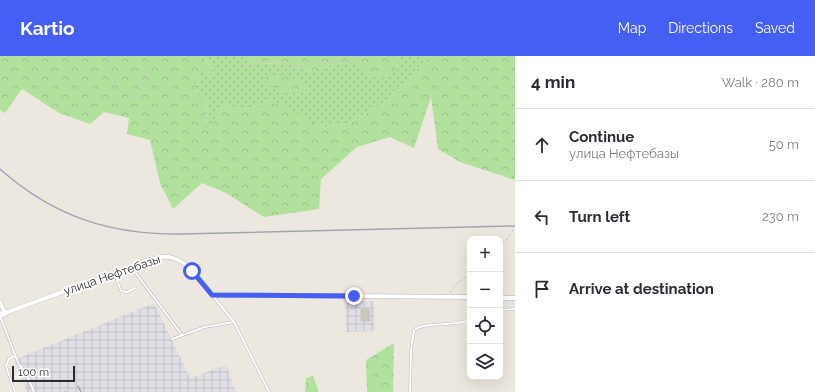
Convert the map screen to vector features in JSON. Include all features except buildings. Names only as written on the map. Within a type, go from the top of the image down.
[{"type":"street","name":"улица Нефтебазы","points":[[2,315],[114,273],[162,257],[174,258],[188,266],[212,295]]},
{"type":"street","points":[[212,295],[467,297]]},
{"type":"street","points":[[503,298],[515,298]]},
{"type":"street","points":[[0,302],[2,315]]},
{"type":"lane","points":[[131,267],[182,335]]},
{"type":"lane","points":[[114,273],[121,291],[127,292],[135,288]]},
{"type":"lane","points":[[212,295],[234,322],[269,392]]},
{"type":"lane","points":[[503,310],[515,309]]},
{"type":"lane","points":[[2,315],[15,356],[19,365],[26,371],[34,392]]},
{"type":"lane","points":[[410,392],[410,349],[414,330],[422,327],[467,321]]},
{"type":"lane","points":[[172,339],[205,327],[234,322]]},
{"type":"lane","points":[[15,356],[9,359],[6,366],[15,392]]},
{"type":"path","points":[[108,56],[115,83],[127,99],[137,96],[154,56]]},
{"type":"path","points":[[231,56],[246,66],[256,66],[264,61],[273,61],[285,68],[306,64],[327,63],[362,58],[366,56]]},
{"type":"path","points":[[503,244],[515,228]]},
{"type":"path","points":[[449,297],[457,283],[467,276]]},
{"type":"shaded area","points":[[374,301],[375,331],[346,332],[345,302]]},
{"type":"shaded area","points":[[154,303],[190,378],[226,365],[236,392],[27,392],[14,360]]},
{"type":"green space","points":[[0,56],[203,56],[214,72],[209,75],[200,72],[197,95],[207,98],[206,128],[209,130],[223,105],[248,109],[271,99],[323,127],[350,123],[381,105],[427,59],[424,56],[515,56],[515,180],[460,162],[438,149],[431,97],[414,148],[390,137],[357,147],[321,179],[319,209],[264,217],[226,193],[202,183],[173,209],[160,183],[150,140],[127,134],[129,118],[104,112],[90,124],[59,113],[22,89],[5,113],[0,110]]},
{"type":"green space","points":[[203,56],[240,56],[253,63],[288,64],[308,71],[353,61],[396,69],[400,56],[424,56],[427,59],[381,105],[350,123],[323,127],[303,118],[271,99],[248,109],[223,105],[209,130],[206,128],[207,98],[197,96],[200,71],[214,71]]},
{"type":"green space","points":[[240,56],[400,56],[396,69],[381,80],[358,69],[353,61],[308,71],[288,64],[253,63]]},
{"type":"green space","points":[[266,76],[304,80],[307,87],[306,92],[283,92],[266,84]]},
{"type":"green space","points":[[394,343],[393,392],[367,392],[366,360]]},
{"type":"green space","points":[[313,376],[319,392],[305,392],[306,378]]},
{"type":"railway","points":[[0,169],[20,186],[41,200],[63,211],[107,227],[131,231],[182,234],[515,226]]},
{"type":"railway","points":[[78,386],[81,392]]},
{"type":"route","points":[[192,271],[212,295],[354,296]]}]
